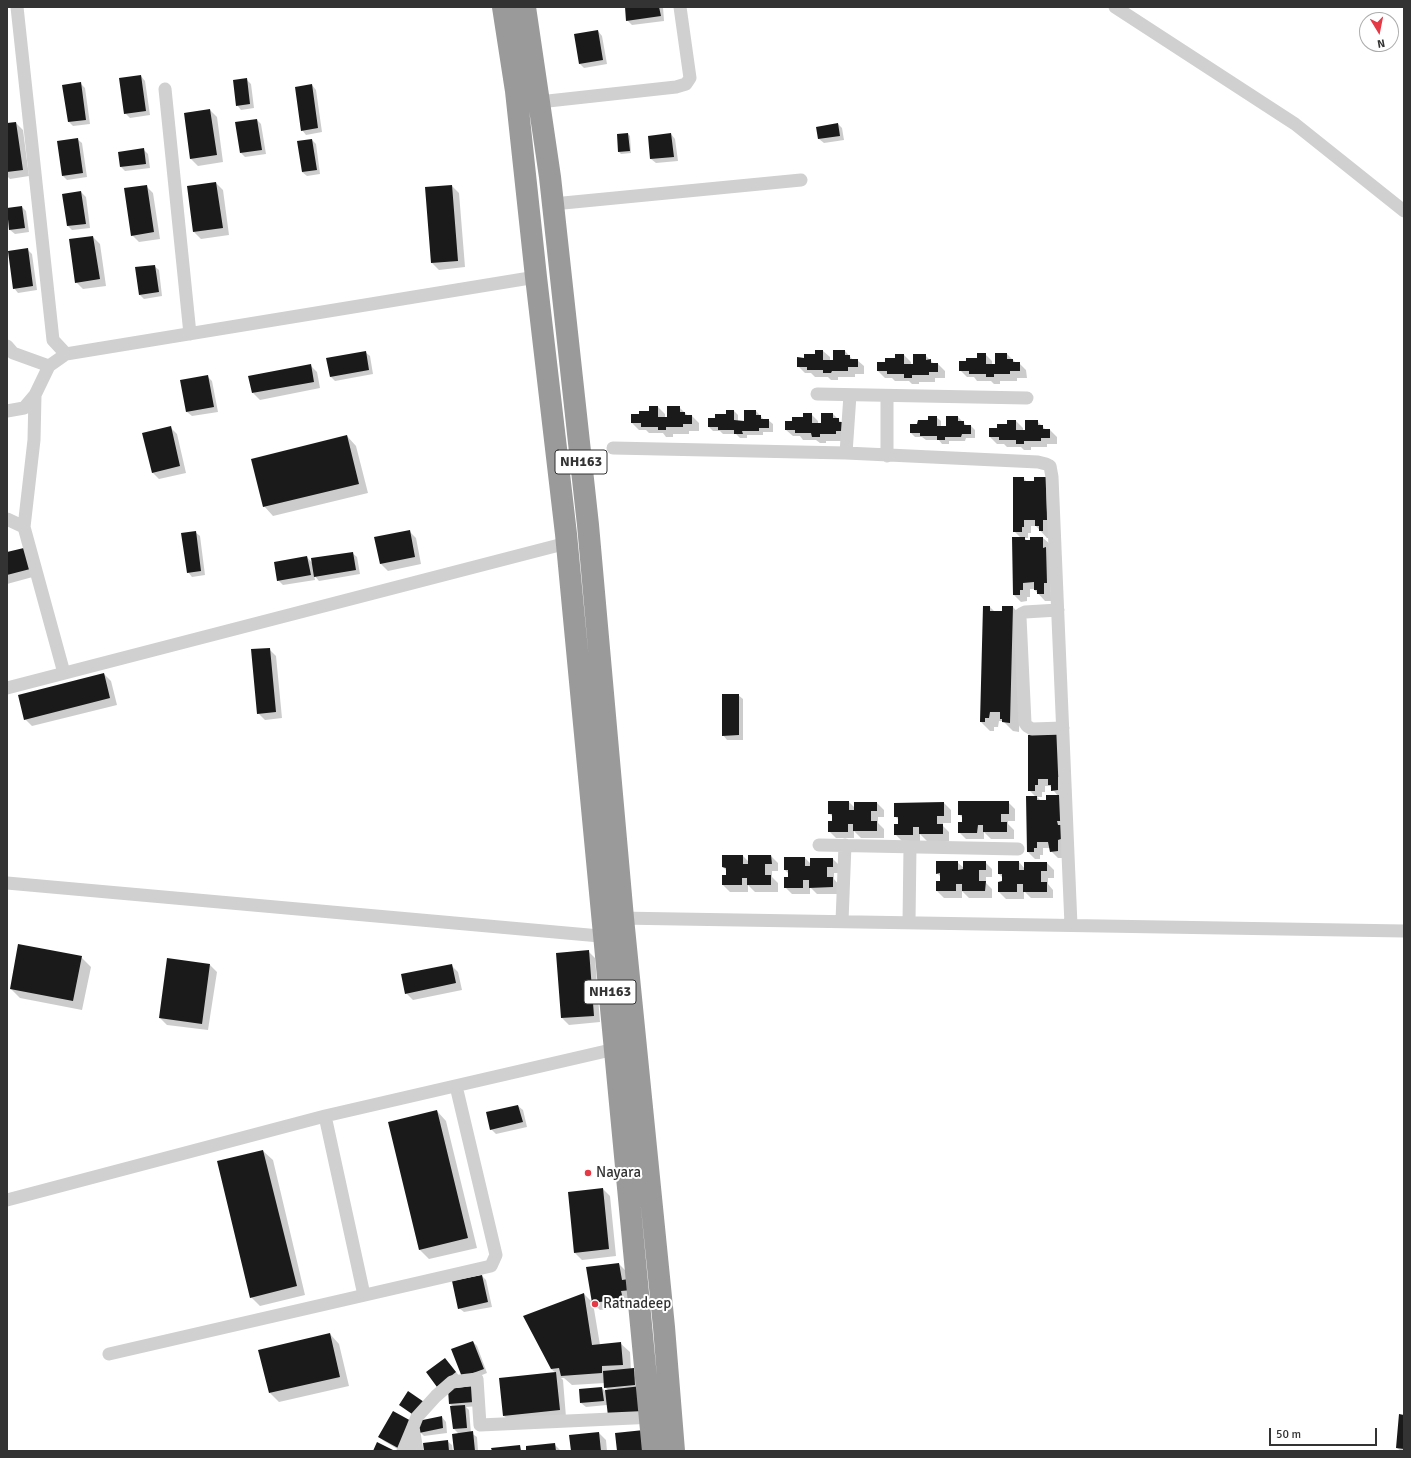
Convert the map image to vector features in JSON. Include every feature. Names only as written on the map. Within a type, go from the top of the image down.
[{"type":"highway","name":"NH163","points":[[503,7],[516,90],[567,543],[613,927],[664,1327],[660,1417],[653,1451]]},
{"type":"highway","name":"NH163","points":[[525,7],[553,204],[588,526],[613,927],[615,1049],[660,1417],[674,1451]]},
{"type":"street","points":[[17,7],[53,340],[66,354]]},
{"type":"street","points":[[539,102],[676,87],[686,84],[690,78],[680,7]]},
{"type":"street","points":[[1115,7],[1295,124],[1404,211]]},
{"type":"street","points":[[165,89],[190,334]]},
{"type":"street","points":[[553,204],[801,180]]},
{"type":"street","points":[[7,411],[24,408],[34,395],[49,366],[66,354],[536,277]]},
{"type":"street","points":[[7,346],[13,354],[49,366]]},
{"type":"street","points":[[817,394],[1027,398]]},
{"type":"street","points":[[34,395],[34,440],[24,527],[64,673]]},
{"type":"street","points":[[846,453],[850,395]]},
{"type":"street","points":[[887,396],[887,456]]},
{"type":"street","points":[[613,448],[846,453],[1038,462],[1050,466],[1052,477],[1071,925]]},
{"type":"street","points":[[7,519],[24,527]]},
{"type":"street","points":[[7,688],[567,543]]},
{"type":"street","points":[[1058,610],[1025,612],[1021,614],[1020,617],[1025,723],[1032,729],[1063,728]]},
{"type":"street","points":[[819,845],[1018,849]]},
{"type":"street","points":[[842,921],[845,845]]},
{"type":"street","points":[[909,922],[910,847]]},
{"type":"street","points":[[7,883],[613,927],[842,921],[1404,931]]},
{"type":"street","points":[[1404,927],[1404,936]]},
{"type":"street","points":[[7,1200],[325,1116],[615,1049]]},
{"type":"street","points":[[109,1354],[491,1266],[496,1255],[456,1086]]},
{"type":"street","points":[[325,1116],[364,1295]]},
{"type":"street","points":[[403,1451],[417,1417],[436,1396],[452,1382],[477,1379],[480,1425],[660,1417]]},
{"type":"street","points":[[413,1427],[417,1451]]},
{"type":"building","points":[[625,7],[659,7],[661,16],[626,21]]},
{"type":"building","points":[[598,30],[603,60],[579,64],[574,34]]},
{"type":"building","points":[[141,75],[146,111],[124,114],[119,78]]},
{"type":"building","points":[[247,78],[250,104],[236,106],[233,80]]},
{"type":"building","points":[[81,82],[86,120],[68,122],[62,85]]},
{"type":"building","points":[[312,84],[318,128],[301,131],[295,87]]},
{"type":"building","points":[[210,109],[217,155],[190,159],[184,113]]},
{"type":"building","points":[[257,119],[262,150],[240,153],[235,122]]},
{"type":"building","points":[[16,122],[23,170],[7,172],[7,123]]},
{"type":"building","points":[[838,123],[840,136],[818,139],[816,127]]},
{"type":"building","points":[[628,133],[630,151],[618,152],[617,134]]},
{"type":"building","points":[[671,133],[674,157],[650,159],[648,136]]},
{"type":"building","points":[[78,138],[83,173],[62,176],[57,141]]},
{"type":"building","points":[[312,139],[317,170],[302,172],[297,141]]},
{"type":"building","points":[[144,148],[146,164],[120,167],[118,152]]},
{"type":"building","points":[[216,182],[223,228],[193,232],[187,186]]},
{"type":"building","points":[[147,185],[154,232],[131,236],[124,188]]},
{"type":"building","points":[[452,185],[458,261],[431,263],[425,187]]},
{"type":"building","points":[[81,191],[86,224],[67,226],[62,194]]},
{"type":"building","points":[[22,206],[25,228],[9,230],[7,208]]},
{"type":"building","points":[[93,236],[100,279],[75,283],[69,239]]},
{"type":"building","points":[[28,248],[33,286],[13,289],[8,251]]},
{"type":"building","points":[[155,265],[159,292],[139,295],[135,267]]},
{"type":"building","points":[[815,350],[823,350],[823,360],[833,360],[833,350],[845,350],[845,355],[850,355],[850,359],[858,359],[858,367],[848,367],[848,371],[832,371],[831,373],[823,373],[823,370],[807,370],[807,367],[797,367],[797,357],[804,358],[804,354],[815,354]]},
{"type":"building","points":[[366,351],[369,370],[330,377],[326,358]]},
{"type":"building","points":[[977,353],[986,353],[986,364],[995,364],[995,353],[1007,353],[1007,359],[1013,359],[1013,362],[1020,362],[1020,371],[1010,371],[1010,374],[994,374],[994,377],[986,377],[986,374],[969,374],[969,371],[959,371],[959,361],[966,361],[966,358],[977,358]]},
{"type":"building","points":[[895,354],[904,354],[904,364],[913,364],[913,354],[926,354],[926,360],[931,359],[931,363],[938,363],[938,372],[929,372],[929,375],[912,375],[912,378],[904,378],[904,374],[887,374],[887,371],[877,371],[877,362],[885,362],[885,358],[895,358]]},
{"type":"building","points":[[311,364],[314,382],[252,393],[248,376]]},
{"type":"building","points":[[208,375],[214,407],[186,412],[180,380]]},
{"type":"building","points":[[649,406],[658,406],[658,417],[667,417],[667,406],[680,406],[680,412],[685,412],[685,415],[692,415],[692,424],[683,424],[683,427],[666,427],[666,430],[658,430],[658,427],[641,427],[641,423],[631,423],[631,414],[639,414],[639,411],[649,411]]},
{"type":"building","points":[[726,410],[734,410],[734,420],[744,421],[744,410],[756,410],[756,415],[761,415],[761,419],[769,419],[769,428],[759,428],[759,431],[742,431],[743,434],[734,434],[734,430],[718,430],[718,427],[708,427],[708,418],[715,418],[715,414],[726,414]]},
{"type":"building","points":[[803,413],[812,413],[812,423],[821,423],[821,413],[833,413],[833,418],[839,418],[839,422],[846,422],[846,431],[836,431],[836,434],[820,434],[820,437],[812,437],[811,433],[795,433],[795,430],[785,430],[785,421],[792,421],[792,417],[803,417]]},
{"type":"building","points":[[928,416],[937,416],[937,426],[946,426],[946,416],[958,416],[958,421],[964,421],[964,425],[971,425],[971,434],[962,434],[961,437],[945,437],[945,440],[937,440],[937,436],[920,436],[920,433],[910,433],[910,424],[917,424],[918,420],[928,420]]},
{"type":"building","points":[[1007,420],[1016,420],[1016,430],[1025,430],[1025,420],[1038,420],[1038,425],[1043,425],[1043,429],[1050,429],[1050,438],[1041,438],[1041,441],[1024,441],[1024,444],[1016,444],[1016,440],[999,440],[999,437],[989,437],[989,428],[997,428],[997,424],[1007,424]]},
{"type":"building","points":[[171,426],[180,466],[152,473],[142,433]]},
{"type":"building","points":[[347,435],[359,484],[263,507],[251,459]]},
{"type":"building","points":[[1013,477],[1024,477],[1024,481],[1034,481],[1034,477],[1046,477],[1047,520],[1043,520],[1043,531],[1039,531],[1039,526],[1035,526],[1035,520],[1024,520],[1022,532],[1013,532]]},
{"type":"building","points":[[410,530],[415,557],[380,564],[374,537]]},
{"type":"building","points":[[196,531],[201,571],[187,573],[181,533]]},
{"type":"building","points":[[1012,537],[1025,537],[1025,540],[1030,540],[1030,537],[1043,537],[1043,548],[1046,547],[1047,583],[1044,583],[1044,594],[1037,594],[1037,590],[1034,590],[1034,582],[1023,583],[1023,590],[1020,590],[1020,595],[1013,595]]},
{"type":"building","points":[[28,547],[34,568],[7,575],[7,552]]},
{"type":"building","points":[[353,552],[356,570],[314,577],[311,558]]},
{"type":"building","points":[[307,556],[311,575],[277,581],[274,562]]},
{"type":"building","points":[[983,606],[990,606],[990,611],[1002,611],[1002,606],[1013,606],[1010,723],[1002,722],[1002,719],[1000,719],[1000,712],[990,712],[989,718],[985,718],[985,722],[980,722]]},
{"type":"building","points":[[270,648],[276,712],[257,714],[251,649]]},
{"type":"building","points":[[104,673],[110,698],[24,720],[18,695]]},
{"type":"building","points":[[722,694],[739,694],[739,735],[722,736]]},
{"type":"building","points":[[1060,734],[1060,777],[1058,777],[1058,790],[1051,791],[1051,785],[1048,785],[1048,779],[1038,779],[1038,785],[1035,785],[1035,791],[1028,791],[1028,735]]},
{"type":"building","points":[[1046,795],[1060,795],[1061,821],[1057,821],[1058,825],[1061,825],[1061,839],[1058,840],[1058,851],[1050,852],[1048,842],[1037,842],[1037,848],[1034,848],[1034,852],[1027,852],[1026,796],[1037,796],[1037,800],[1046,800]]},
{"type":"building","points":[[828,801],[849,801],[849,810],[854,810],[854,802],[877,802],[877,811],[871,811],[871,821],[877,821],[877,831],[853,831],[853,824],[848,824],[848,832],[828,832],[828,821],[832,821],[832,814],[828,814]]},
{"type":"building","points":[[958,801],[1009,801],[1009,814],[1001,814],[1001,822],[1007,822],[1007,832],[983,832],[983,825],[978,825],[977,833],[958,833],[958,822],[962,822],[962,815],[958,815]]},
{"type":"building","points":[[944,802],[944,816],[937,816],[937,824],[943,824],[943,834],[919,834],[919,827],[913,827],[913,835],[894,835],[894,824],[898,824],[898,817],[894,817],[894,803]]},
{"type":"building","points":[[722,855],[743,855],[743,864],[748,864],[748,855],[771,855],[772,864],[765,864],[765,875],[771,875],[771,885],[747,885],[747,878],[742,878],[742,885],[722,885],[722,875],[726,875],[726,868],[722,867]]},
{"type":"building","points":[[784,857],[805,857],[805,866],[810,866],[810,858],[833,858],[833,867],[827,867],[827,877],[833,877],[833,887],[809,888],[809,880],[803,880],[803,888],[784,888],[784,877],[788,877],[788,870],[784,870]]},
{"type":"building","points":[[936,861],[958,861],[958,870],[963,869],[963,861],[986,861],[986,870],[979,870],[979,881],[986,881],[985,891],[962,891],[962,884],[956,884],[956,891],[936,891],[936,881],[940,881],[940,873],[936,874]]},
{"type":"building","points":[[998,861],[1019,861],[1019,870],[1024,870],[1024,862],[1047,862],[1047,871],[1041,871],[1041,882],[1047,882],[1047,892],[1023,892],[1023,884],[1017,884],[1017,892],[998,892],[998,882],[1002,881],[1002,874],[998,874]]},
{"type":"building","points":[[18,944],[82,956],[73,1001],[10,989]]},
{"type":"building","points":[[589,950],[594,1016],[561,1018],[556,953]]},
{"type":"building","points":[[167,958],[210,964],[202,1024],[159,1018]]},
{"type":"building","points":[[452,964],[456,983],[405,994],[401,974]]},
{"type":"building","points":[[518,1105],[523,1122],[490,1130],[486,1112]]},
{"type":"building","points":[[437,1110],[468,1238],[419,1250],[388,1122]]},
{"type":"building","points":[[263,1150],[297,1286],[250,1298],[217,1161]]},
{"type":"building","points":[[603,1188],[609,1249],[574,1253],[568,1192]]},
{"type":"building","points":[[619,1263],[622,1280],[629,1279],[631,1290],[621,1291],[623,1299],[592,1303],[586,1267]]},
{"type":"building","points":[[482,1275],[488,1302],[458,1309],[452,1281]]},
{"type":"building","points":[[584,1293],[592,1345],[621,1342],[623,1365],[602,1366],[602,1373],[561,1376],[559,1368],[551,1369],[523,1316]]},
{"type":"building","points":[[330,1333],[340,1377],[269,1393],[258,1350]]},
{"type":"building","points":[[473,1341],[484,1369],[462,1377],[451,1349]]},
{"type":"building","points":[[445,1358],[456,1372],[437,1387],[426,1372]]},
{"type":"building","points":[[634,1368],[635,1385],[604,1388],[603,1371]]},
{"type":"building","points":[[556,1372],[560,1410],[503,1416],[499,1378]]},
{"type":"building","points":[[472,1386],[474,1402],[449,1404],[448,1389]]},
{"type":"building","points":[[642,1386],[645,1412],[608,1416],[605,1390]]},
{"type":"building","points":[[602,1387],[604,1401],[580,1403],[579,1389]]},
{"type":"building","points":[[408,1391],[424,1402],[415,1416],[399,1405]]},
{"type":"building","points":[[465,1405],[467,1428],[453,1429],[450,1406]]},
{"type":"building","points":[[393,1411],[413,1422],[398,1448],[378,1437]]},
{"type":"building","points":[[1399,1414],[1404,1415],[1404,1449],[1396,1448]]},
{"type":"building","points":[[442,1416],[443,1428],[419,1433],[418,1421]]},
{"type":"building","points":[[644,1430],[646,1451],[617,1451],[615,1433]]},
{"type":"building","points":[[473,1431],[475,1451],[454,1451],[452,1434]]},
{"type":"building","points":[[599,1432],[601,1451],[571,1451],[569,1435]]},
{"type":"building","points":[[448,1440],[449,1451],[424,1451],[423,1443]]},
{"type":"building","points":[[377,1442],[395,1451],[373,1451]]},
{"type":"building","points":[[555,1443],[556,1451],[526,1451],[526,1446]]},
{"type":"building","points":[[520,1445],[521,1451],[492,1451],[491,1448]]},
{"type":"place","name":"Nayara","points":[[588,1173]]},
{"type":"place","name":"Ratnadeep","points":[[595,1304]]}]
